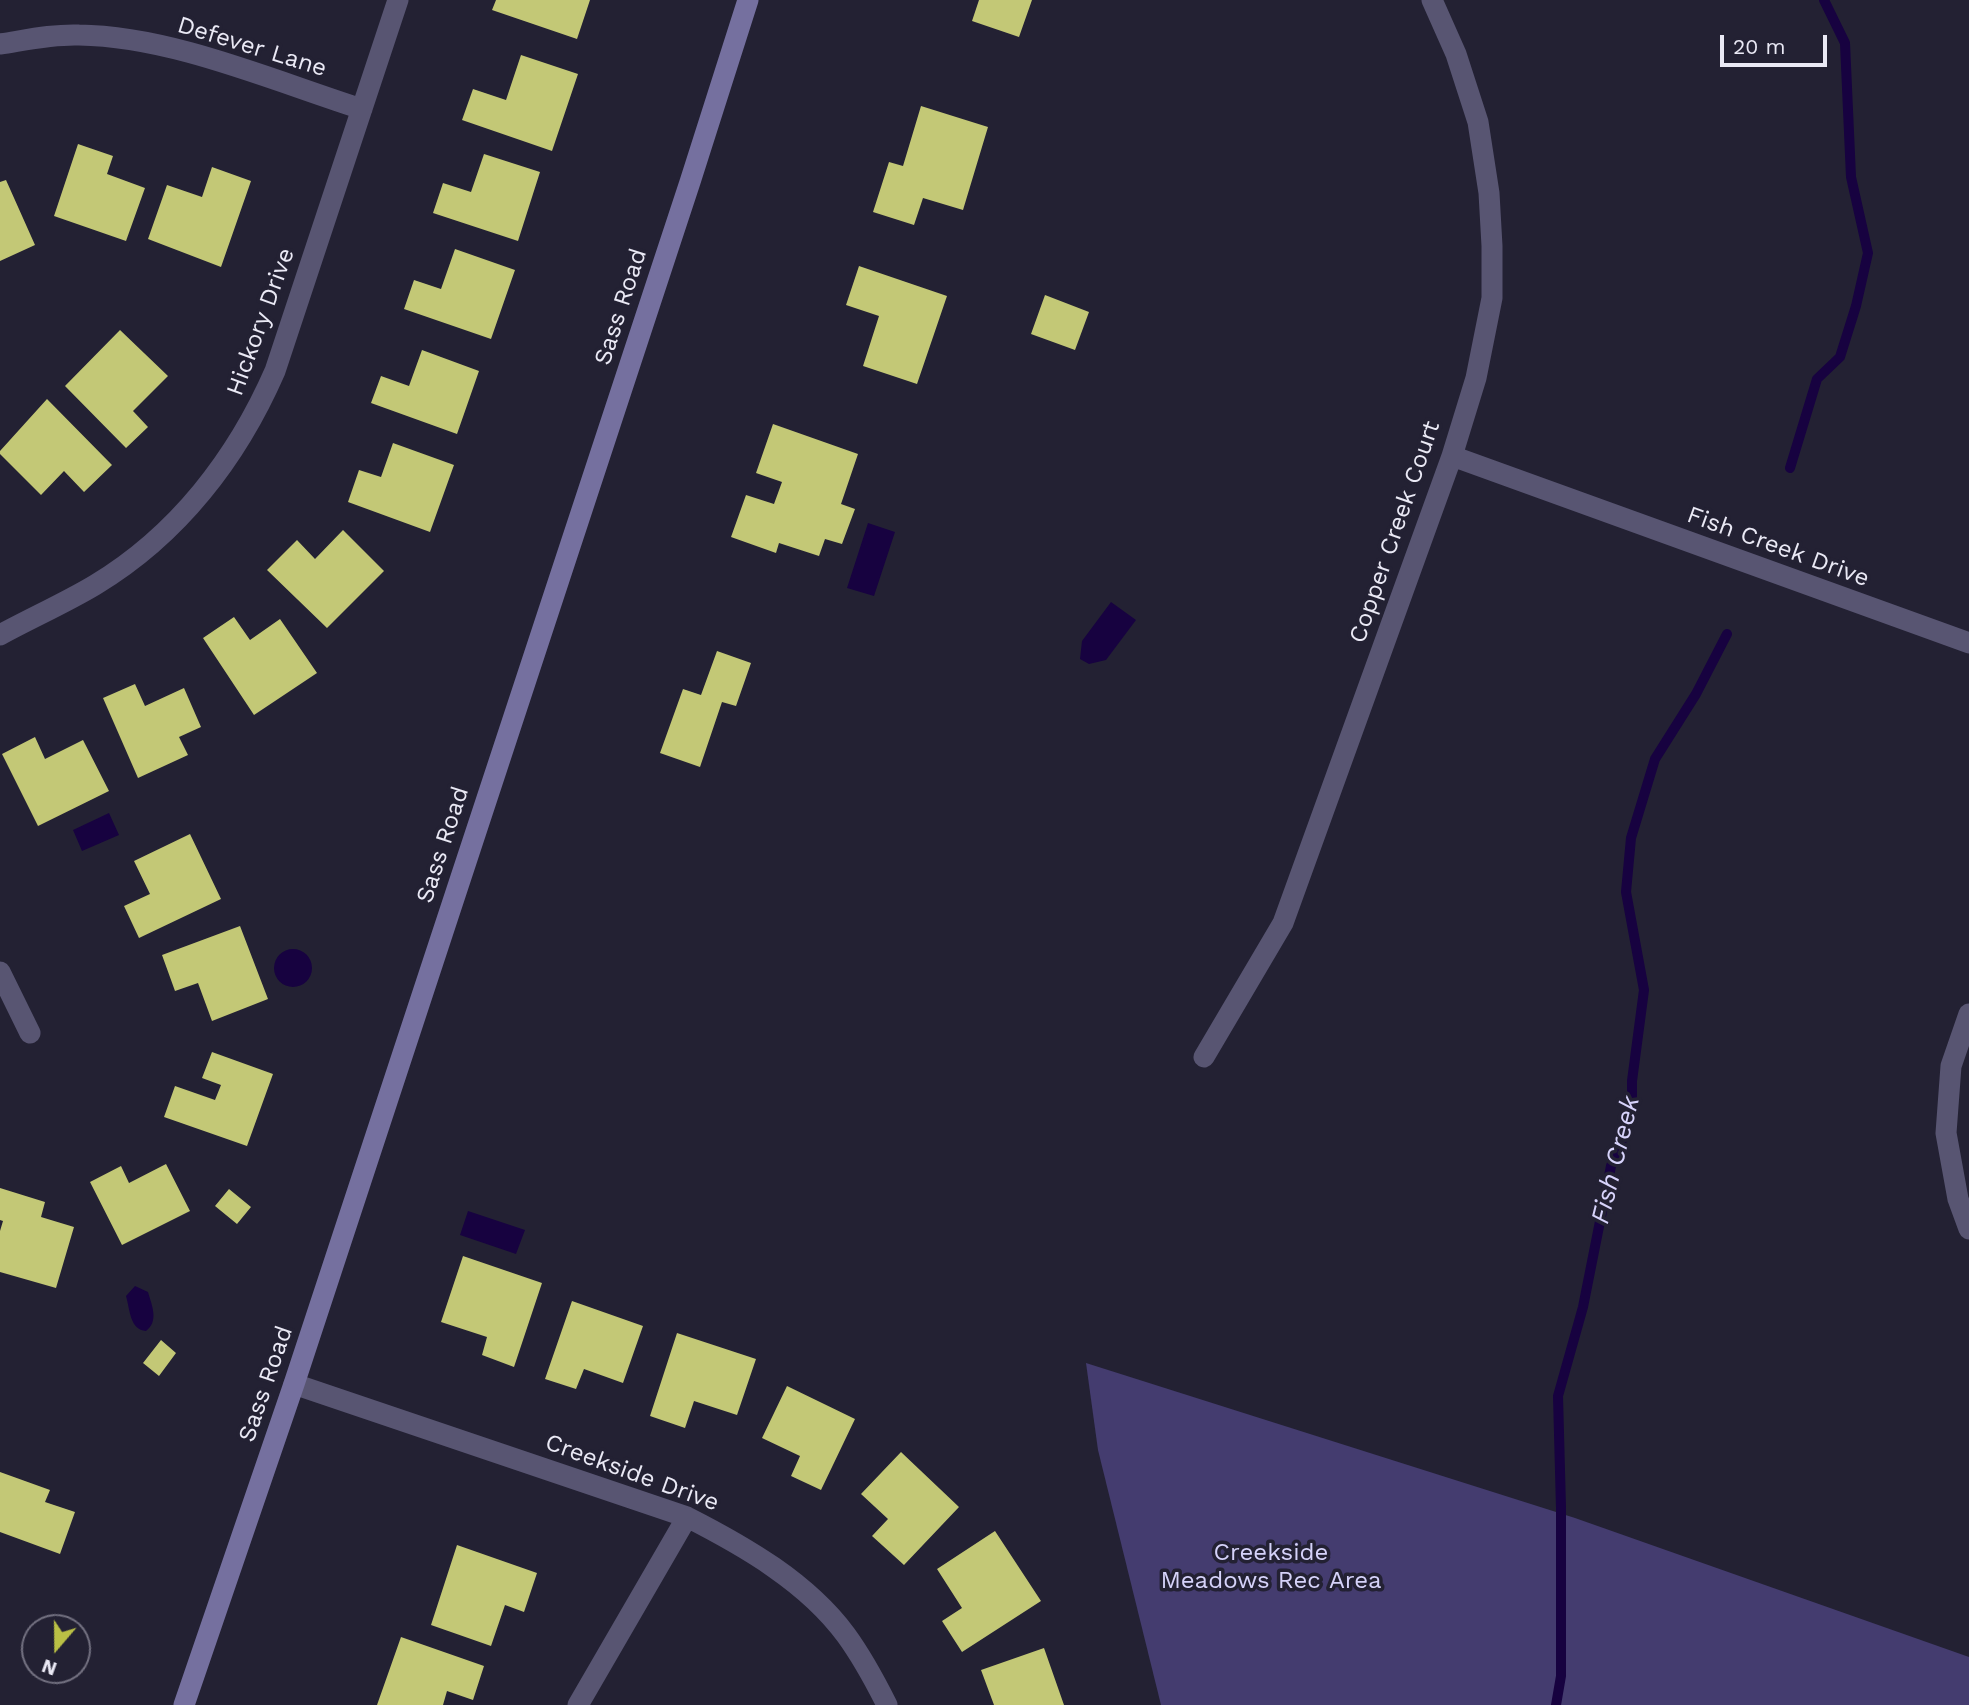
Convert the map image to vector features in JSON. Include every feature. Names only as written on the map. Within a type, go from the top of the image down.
[{"type":"street","name":"Hickory Drive","points":[[0,635],[95,585],[147,546],[196,500],[236,448],[257,412],[275,371],[398,0]]},
{"type":"street","name":"Sass Road","points":[[184,1705],[295,1384],[748,0]]},
{"type":"street","name":"Copper Creek Court","points":[[1204,1057],[1283,923],[1452,456],[1476,378],[1492,298],[1489,193],[1478,122],[1456,54],[1432,0]]},
{"type":"street","name":"Defever Lane","points":[[0,44],[78,35],[122,38],[170,47],[362,109]]},
{"type":"street","name":"Fish Creek Drive","points":[[1452,456],[1969,643]]},
{"type":"street","points":[[0,972],[30,1033]]},
{"type":"street","points":[[1969,1014],[1951,1066],[1946,1133],[1958,1199],[1969,1229]]},
{"type":"street","name":"Creekside Drive","points":[[295,1384],[687,1517],[727,1537],[806,1593],[845,1633],[887,1705]]},
{"type":"street","points":[[578,1705],[687,1517]]},
{"type":"green space","name":"Creekside Meadows Rec Area","points":[[1086,1363],[1575,1518],[1969,1657],[1969,1705],[1161,1705],[1098,1450]]},
{"type":"shaded area","points":[[868,523],[895,532],[874,596],[847,588]]},
{"type":"shaded area","points":[[1111,602],[1136,620],[1106,660],[1089,664],[1080,659],[1082,641]]},
{"type":"shaded area","points":[[109,813],[119,835],[82,851],[73,830]]},
{"type":"shaded area","points":[[293,949],[307,954],[312,968],[307,982],[293,987],[279,982],[274,968],[279,954]]},
{"type":"shaded area","points":[[468,1211],[525,1230],[516,1254],[460,1235]]},
{"type":"shaded area","points":[[135,1286],[148,1292],[153,1308],[152,1323],[146,1331],[137,1327],[130,1313],[126,1296]]},
{"type":"building","points":[[496,0],[590,0],[577,39],[492,10]]},
{"type":"building","points":[[979,0],[1032,0],[1019,37],[972,21]]},
{"type":"building","points":[[521,55],[578,74],[552,151],[462,120],[473,89],[506,100]]},
{"type":"building","points":[[921,106],[988,127],[963,210],[923,198],[914,225],[873,212],[889,162],[903,166]]},
{"type":"building","points":[[78,144],[113,156],[107,174],[145,188],[126,241],[54,216]]},
{"type":"building","points":[[484,154],[540,172],[518,241],[433,213],[443,183],[471,192]]},
{"type":"building","points":[[212,167],[251,181],[221,267],[148,239],[167,185],[202,197]]},
{"type":"building","points":[[6,180],[35,245],[0,261],[0,182]]},
{"type":"building","points":[[455,249],[515,270],[491,339],[404,309],[414,280],[441,289]]},
{"type":"building","points":[[859,266],[947,296],[917,384],[863,366],[879,316],[846,305]]},
{"type":"building","points":[[1045,295],[1089,312],[1075,350],[1031,334]]},
{"type":"building","points":[[120,330],[168,376],[133,411],[148,427],[126,448],[65,386]]},
{"type":"building","points":[[422,350],[479,371],[457,434],[371,403],[381,376],[409,386]]},
{"type":"building","points":[[47,399],[112,465],[84,492],[64,471],[41,495],[0,454]]},
{"type":"building","points":[[773,424],[858,454],[841,504],[855,509],[842,544],[825,539],[819,556],[779,543],[776,553],[731,537],[746,495],[774,504],[782,482],[756,473]]},
{"type":"building","points":[[393,443],[454,465],[430,532],[348,502],[359,470],[381,477]]},
{"type":"building","points":[[343,530],[384,571],[327,628],[267,570],[297,540],[315,559]]},
{"type":"building","points":[[234,617],[250,640],[280,619],[317,673],[254,715],[203,638]]},
{"type":"building","points":[[717,651],[751,663],[736,706],[722,702],[700,767],[660,753],[683,689],[701,695]]},
{"type":"building","points":[[135,684],[145,706],[184,688],[201,727],[179,737],[188,755],[138,778],[103,698]]},
{"type":"building","points":[[35,737],[45,759],[83,740],[109,791],[38,826],[2,754]]},
{"type":"building","points":[[190,834],[221,899],[139,938],[124,906],[150,894],[134,861]]},
{"type":"building","points":[[240,926],[268,999],[212,1021],[198,983],[175,991],[162,955]]},
{"type":"building","points":[[212,1052],[273,1074],[247,1146],[164,1117],[175,1086],[215,1100],[221,1085],[202,1078]]},
{"type":"building","points":[[166,1164],[190,1211],[122,1245],[90,1182],[121,1166],[129,1183]]},
{"type":"building","points":[[0,1188],[45,1202],[41,1217],[74,1227],[56,1288],[0,1272],[0,1231],[3,1221],[0,1220]]},
{"type":"building","points":[[229,1189],[251,1207],[237,1224],[215,1206]]},
{"type":"building","points":[[463,1256],[542,1283],[514,1367],[482,1355],[487,1337],[441,1322]]},
{"type":"building","points":[[572,1301],[643,1326],[623,1383],[584,1369],[576,1389],[545,1379]]},
{"type":"building","points":[[677,1333],[756,1359],[737,1415],[694,1401],[685,1428],[650,1416]]},
{"type":"building","points":[[161,1340],[176,1353],[159,1376],[143,1363]]},
{"type":"building","points":[[787,1386],[855,1419],[821,1490],[791,1476],[800,1456],[762,1438]]},
{"type":"building","points":[[901,1452],[959,1507],[904,1565],[872,1536],[888,1519],[861,1494]]},
{"type":"building","points":[[0,1472],[50,1490],[45,1502],[75,1512],[60,1554],[0,1532]]},
{"type":"building","points":[[995,1531],[1041,1601],[962,1652],[942,1621],[962,1608],[937,1569]]},
{"type":"building","points":[[457,1545],[537,1573],[524,1612],[505,1605],[491,1646],[431,1625]]},
{"type":"building","points":[[401,1637],[484,1666],[473,1700],[447,1691],[443,1705],[377,1705]]},
{"type":"building","points":[[1044,1648],[1064,1705],[994,1705],[981,1670]]},
{"type":"waterway","name":"Fish Creek","points":[[1790,468],[1817,379],[1840,357],[1856,306],[1868,253],[1851,177],[1845,43],[1824,0]]},
{"type":"waterway","name":"Fish Creek","points":[[1556,1705],[1561,1676],[1558,1396],[1583,1307],[1611,1166],[1632,1116],[1632,1081],[1644,990],[1626,892],[1631,838],[1655,759],[1696,694],[1727,634]]}]
